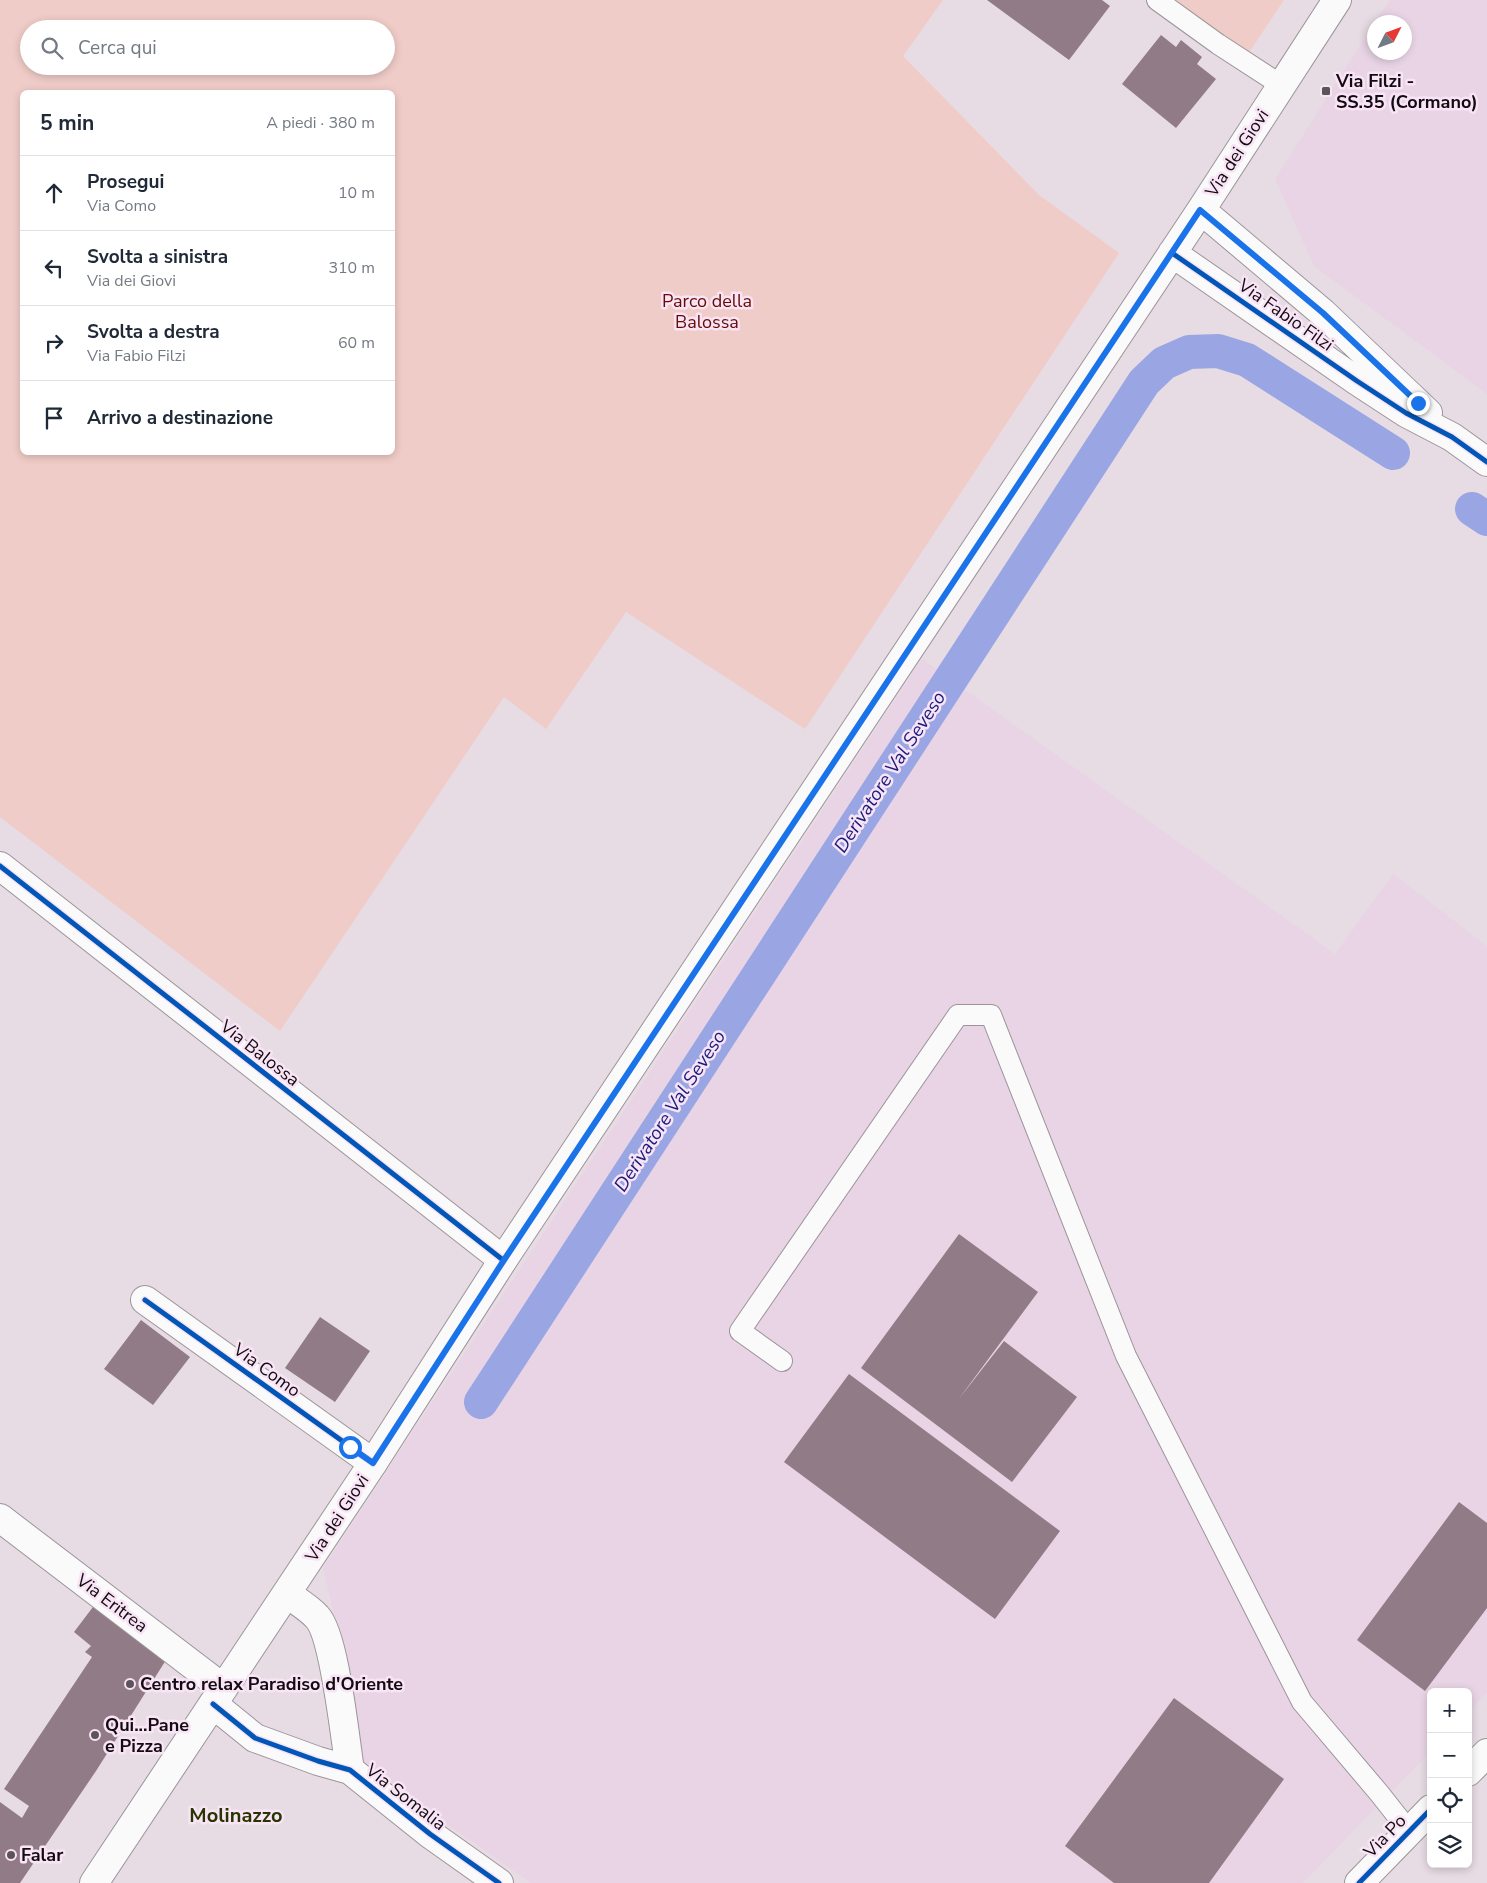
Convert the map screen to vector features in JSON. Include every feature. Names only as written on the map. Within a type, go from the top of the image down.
[{"type":"street","name":"Via dei Giovi","points":[[94,1883],[287,1594],[504,1260],[1172,253],[1337,0]]},
{"type":"street","name":"Via Fabio Filzi","points":[[1200,210],[1323,313],[1452,437]]},
{"type":"street","name":"Via Fabio Filzi","points":[[1172,253],[1357,381],[1406,413],[1452,437],[1487,462]]},
{"type":"street","name":"Via Balossa","points":[[0,866],[504,1260]]},
{"type":"street","name":"Via Como","points":[[145,1300],[373,1463]]},
{"type":"street","name":"Via Eritrea","points":[[0,1518],[218,1696]]},
{"type":"street","name":"Via Somalia","points":[[287,1594],[318,1618],[326,1630],[335,1671],[350,1770]]},
{"type":"street","name":"Via Somalia","points":[[218,1696],[255,1738],[350,1770],[430,1834],[499,1883]]},
{"type":"street","points":[[1472,1768],[1487,1753]]},
{"type":"street","name":"Via Po","points":[[1359,1883],[1427,1813]]},
{"type":"lane","points":[[1157,0],[1281,86]]},
{"type":"lane","points":[[782,1361],[740,1331],[958,1015],[991,1015],[1126,1356],[1302,1702],[1409,1831]]},
{"type":"shaded area","points":[[1390,0],[1487,0],[1487,394],[1314,266],[1275,179],[1367,35],[1367,60],[1412,60],[1412,15],[1380,15]]},
{"type":"shaded area","points":[[922,659],[1335,954],[1393,874],[1487,946],[1487,1693],[1472,1708],[1472,1688],[1427,1688],[1427,1755],[1303,1883],[531,1883],[362,1764],[344,1655],[323,1568]]},
{"type":"green space","name":"Parco della Balossa","points":[[0,0],[943,0],[903,56],[1039,195],[1119,253],[805,729],[626,612],[546,729],[504,697],[280,1031],[0,817]]},
{"type":"green space","points":[[1173,0],[1284,0],[1248,54]]},
{"type":"building","points":[[987,0],[1102,0],[1110,6],[1069,60]]},
{"type":"building","points":[[1161,35],[1176,47],[1181,40],[1202,57],[1197,64],[1216,79],[1176,128],[1122,84]]},
{"type":"building","points":[[959,1234],[1038,1292],[958,1400],[1004,1341],[1077,1397],[1012,1482],[861,1368]]},
{"type":"building","points":[[320,1317],[370,1351],[335,1402],[285,1368]]},
{"type":"building","points":[[141,1320],[190,1357],[153,1405],[104,1369]]},
{"type":"building","points":[[849,1374],[1060,1531],[995,1619],[784,1462]]},
{"type":"building","points":[[1459,1502],[1487,1523],[1487,1608],[1425,1691],[1357,1640]]},
{"type":"building","points":[[96,1603],[166,1660],[96,1771],[20,1883],[0,1883],[0,1802],[22,1818],[29,1806],[4,1789],[92,1657],[85,1652],[91,1646],[74,1632]]},
{"type":"building","points":[[1174,1698],[1284,1779],[1209,1883],[1114,1883],[1065,1846]]},
{"type":"waterway","name":"Derivatore Val Seveso","points":[[481,1402],[1144,382],[1164,363],[1189,352],[1218,351],[1247,360],[1393,453]]},
{"type":"waterway","name":"Derivatore Val Seveso","points":[[1472,509],[1487,519]]},
{"type":"cycle path","points":[[1172,253],[1357,381],[1406,413],[1452,437],[1487,462]]},
{"type":"cycle path","points":[[0,866],[503,1260]]},
{"type":"cycle path","points":[[145,1300],[373,1463]]},
{"type":"cycle path","points":[[213,1704],[255,1738],[318,1761],[350,1770],[430,1834],[499,1883]]},
{"type":"cycle path","points":[[1359,1883],[1427,1813]]},
{"type":"place","name":"Via Filzi - SS.35 (Cormano)","points":[[1326,91]]},
{"type":"place","name":"Centro relax Paradiso d'Oriente","points":[[130,1684]]},
{"type":"place","name":"Qui...Pane e Pizza","points":[[95,1735]]},
{"type":"place","name":"Falar","points":[[11,1855]]},
{"type":"district","name":"Molinazzo","points":[[236,1815]]},
{"type":"route","points":[[350,1447],[373,1463],[504,1260],[1200,210],[1323,313],[1418,403]]}]
